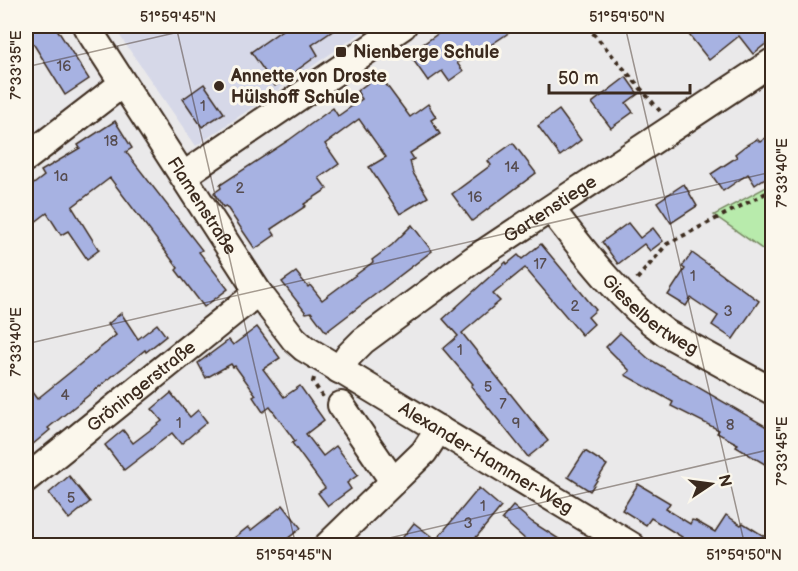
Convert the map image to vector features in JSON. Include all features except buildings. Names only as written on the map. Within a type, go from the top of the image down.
[{"type":"street","name":"Flamenstraße","points":[[86,26],[258,292],[294,339],[317,358],[339,370]]},
{"type":"street","points":[[184,175],[403,26]]},
{"type":"street","name":"Gartenstiege","points":[[339,370],[348,355],[363,341],[474,259],[772,62]]},
{"type":"street","points":[[26,158],[122,84]]},
{"type":"street","name":"Gieselbertweg","points":[[551,209],[637,310],[666,333],[772,391]]},
{"type":"street","name":"Gröningerstraße","points":[[26,479],[258,292]]},
{"type":"street","name":"Alexander-Hammer-Weg","points":[[339,370],[632,546]]},
{"type":"street","points":[[341,405],[393,481]]},
{"type":"street","points":[[332,544],[424,452],[439,429]]},
{"type":"path","points":[[587,26],[675,127]]},
{"type":"path","points":[[624,296],[667,244],[772,190]]},
{"type":"shaded area","name":"Annette von Droste Hülshoff Schule","points":[[113,26],[371,26],[196,146]]},
{"type":"green space","points":[[772,184],[772,256],[714,215]]},
{"type":"place","name":"Nienberge Schule","points":[[341,52]]},
{"type":"place","name":"Annette von Droste Hülshoff Schule","points":[[219,86]]}]
